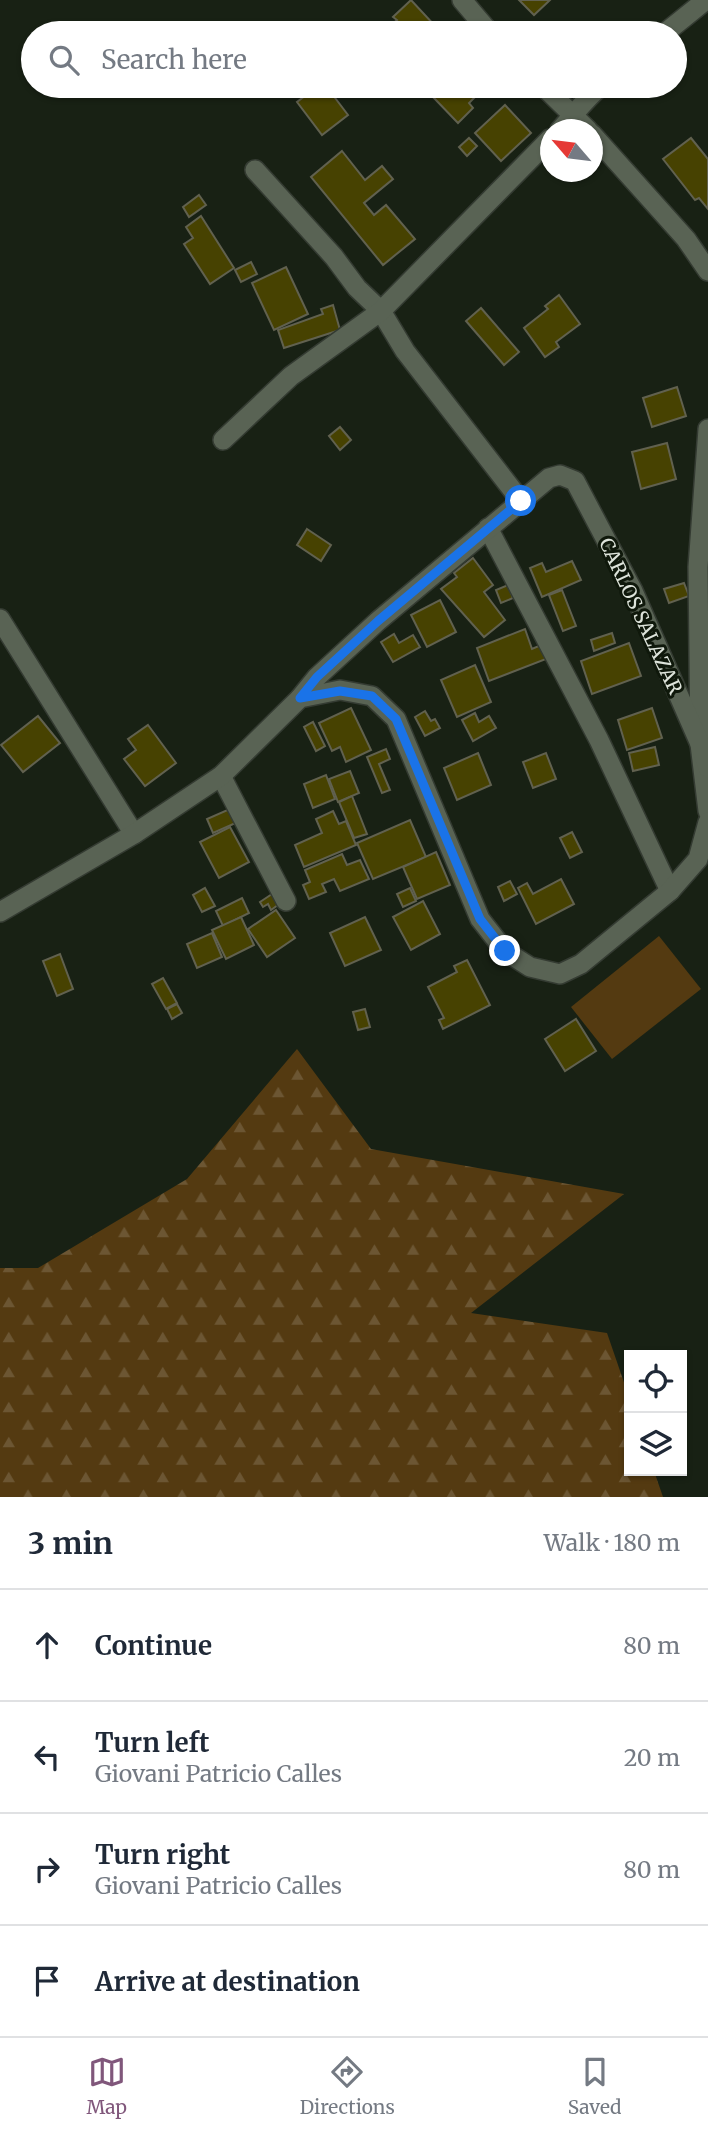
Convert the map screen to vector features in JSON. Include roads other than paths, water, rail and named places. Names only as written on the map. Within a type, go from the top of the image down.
[{"type":"street","points":[[462,0],[480,21]]},
{"type":"street","points":[[680,21],[706,0]]},
{"type":"street","points":[[556,98],[578,119]]},
{"type":"street","points":[[571,119],[586,98]]},
{"type":"street","points":[[603,146],[686,239],[708,271]]},
{"type":"street","points":[[223,440],[291,376],[381,311],[540,150]]},
{"type":"street","points":[[0,912],[134,834],[220,776],[300,698],[317,677],[378,621],[521,501],[405,351],[381,311],[357,288],[334,257],[255,170]]},
{"type":"street","points":[[708,429],[698,567],[700,744],[708,811]]},
{"type":"street","name":"CARLOS SALAZAR","points":[[521,501],[549,478],[560,475],[575,481],[633,591],[708,768]]},
{"type":"street","points":[[488,528],[598,740],[670,891]]},
{"type":"street","points":[[0,619],[134,834]]},
{"type":"street","points":[[300,698],[340,691],[372,696],[396,719],[480,919],[505,951],[530,967],[561,974],[581,964],[670,891],[698,859],[708,822]]},
{"type":"street","points":[[220,776],[286,901]]}]
